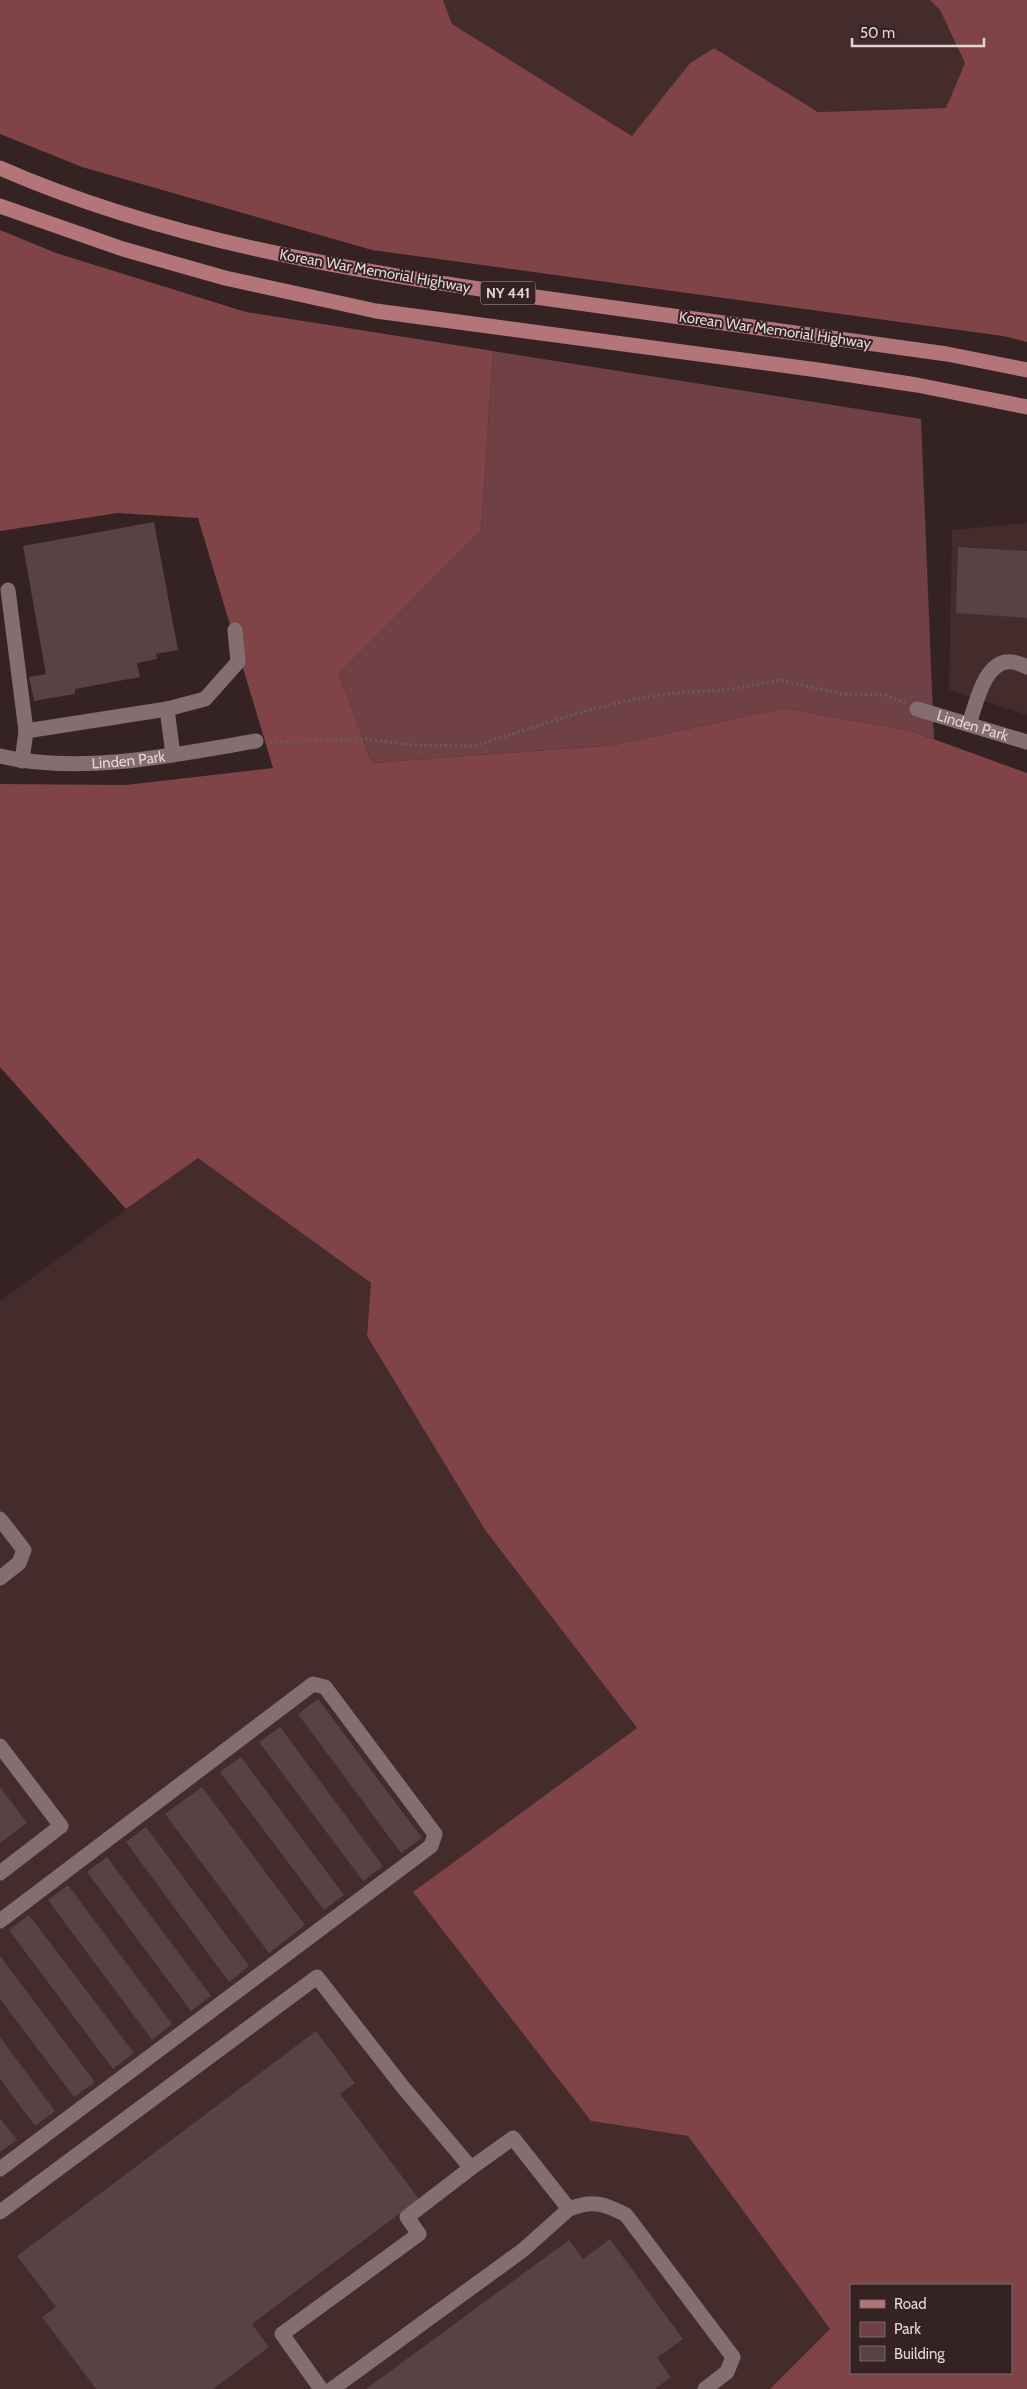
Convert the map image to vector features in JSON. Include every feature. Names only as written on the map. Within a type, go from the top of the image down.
[{"type":"main road","name":"Korean War Memorial Highway","points":[[0,168],[110,208],[206,238],[370,273],[947,354],[1027,370]]},
{"type":"main road","name":"NY 441","points":[[0,206],[132,252],[225,278],[376,311],[818,370],[917,385],[1027,407]]},
{"type":"street","points":[[8,590],[26,731],[22,761]]},
{"type":"street","points":[[26,731],[167,710],[205,699],[238,662],[235,630]]},
{"type":"street","points":[[968,724],[987,675],[997,665],[1011,662],[1027,666]]},
{"type":"street","name":"Linden Park","points":[[916,709],[1027,742]]},
{"type":"street","points":[[167,710],[173,755]]},
{"type":"street","name":"Linden Park","points":[[0,756],[22,761],[125,761],[256,741]]},
{"type":"street","points":[[0,1519],[24,1550],[19,1564],[0,1578]]},
{"type":"street","points":[[0,1922],[313,1684],[325,1687],[434,1834],[434,1841],[431,1846],[0,2169]]},
{"type":"street","points":[[0,1746],[61,1826],[0,1873]]},
{"type":"street","points":[[0,2212],[317,1977],[471,2168]]},
{"type":"street","points":[[321,2389],[282,2334],[419,2234],[407,2217],[471,2168],[513,2138],[570,2209]]},
{"type":"street","points":[[332,2389],[523,2250],[570,2209],[586,2203],[613,2208],[626,2215],[733,2357],[727,2372],[705,2389]]},
{"type":"path","points":[[256,741],[302,742],[366,739],[412,744],[474,746],[582,712],[626,701],[673,693],[726,690],[780,680],[841,694],[885,695],[916,709]]},
{"type":"shaded area","points":[[0,0],[443,0],[452,24],[632,136],[690,63],[714,48],[818,112],[946,108],[965,63],[940,10],[930,0],[1027,0],[1027,342],[1003,336],[372,250],[82,167],[0,134]]},
{"type":"shaded area","points":[[443,0],[930,0],[940,10],[965,63],[946,108],[818,112],[714,48],[690,63],[633,136],[452,24]]},
{"type":"shaded area","points":[[0,230],[56,253],[246,312],[493,351],[481,531],[339,674],[372,763],[615,745],[783,708],[911,731],[1027,773],[1027,2389],[770,2389],[830,2329],[688,2136],[591,2121],[413,1892],[637,1728],[485,1530],[367,1336],[371,1283],[198,1158],[126,1209],[0,1067],[0,784],[126,785],[273,768],[198,518],[118,513],[0,531]]},
{"type":"shaded area","points":[[1027,523],[1027,715],[949,690],[952,530]]},
{"type":"shaded area","points":[[198,1157],[371,1283],[367,1336],[485,1530],[637,1728],[414,1892],[591,2121],[688,2136],[830,2329],[770,2389],[0,2389],[0,1301]]},
{"type":"green space","points":[[493,351],[921,419],[934,739],[911,731],[783,708],[615,745],[372,763],[339,674],[481,531]]},
{"type":"building","points":[[154,522],[178,650],[156,654],[157,659],[137,663],[140,677],[75,689],[75,694],[34,701],[29,677],[46,674],[23,546]]},
{"type":"building","points":[[958,547],[1027,551],[1027,618],[956,613]]},
{"type":"building","points":[[318,1699],[422,1838],[401,1853],[298,1714]]},
{"type":"building","points":[[280,1727],[383,1866],[363,1881],[259,1742]]},
{"type":"building","points":[[241,1757],[344,1895],[324,1910],[220,1772]]},
{"type":"building","points":[[0,1787],[27,1823],[0,1843]]},
{"type":"building","points":[[202,1787],[305,1925],[269,1953],[165,1814]]},
{"type":"building","points":[[146,1827],[249,1966],[229,1982],[126,1842]]},
{"type":"building","points":[[107,1857],[211,1996],[191,2011],[87,1872]]},
{"type":"building","points":[[68,1885],[172,2024],[152,2040],[48,1900]]},
{"type":"building","points":[[29,1915],[134,2053],[113,2069],[9,1930]]},
{"type":"building","points":[[0,1956],[95,2082],[74,2097],[0,1999]]},
{"type":"building","points":[[316,2031],[355,2083],[340,2094],[419,2199],[252,2324],[269,2347],[213,2389],[96,2389],[42,2317],[56,2307],[17,2256]]},
{"type":"building","points":[[0,2037],[55,2111],[35,2126],[0,2079]]},
{"type":"building","points":[[0,2118],[17,2140],[0,2152]]},
{"type":"building","points":[[610,2239],[683,2339],[657,2358],[671,2377],[655,2389],[366,2389],[569,2240],[583,2259]]}]
